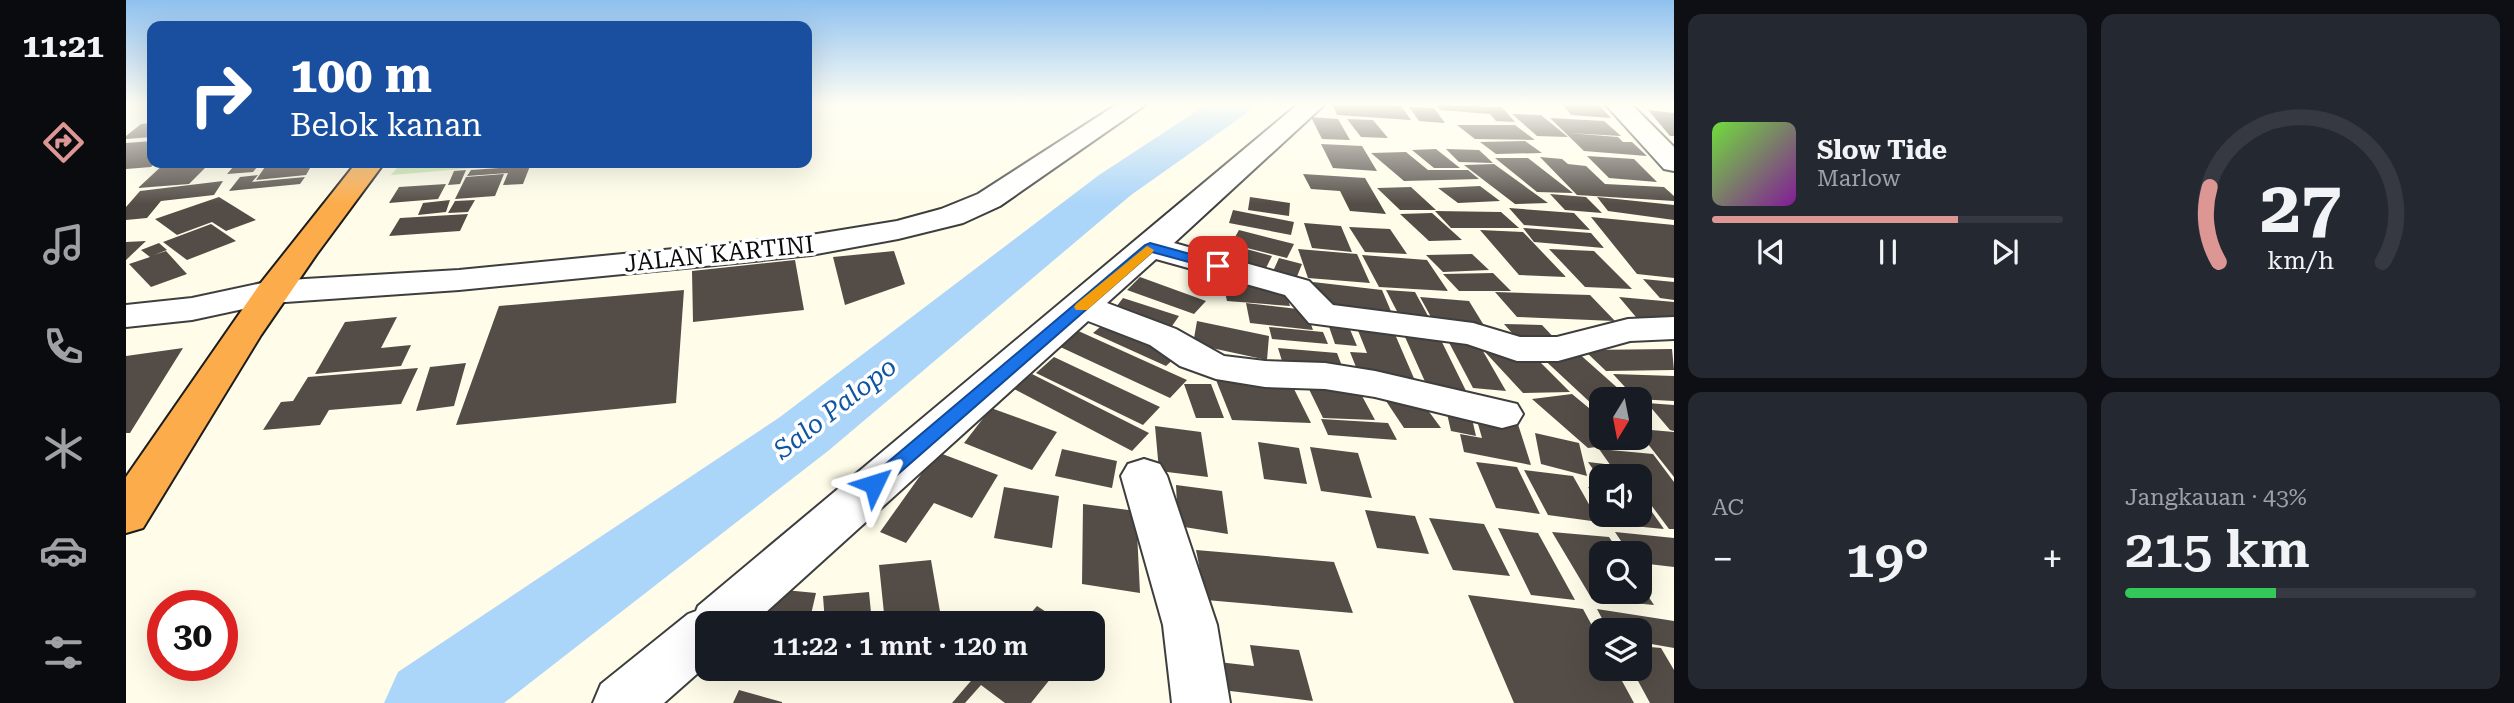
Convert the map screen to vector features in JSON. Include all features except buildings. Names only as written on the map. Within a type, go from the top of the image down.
[{"type":"highway","points":[[126,515],[271,292],[366,168]]},
{"type":"street","name":"JALAN KARTINI","points":[[126,316],[192,309],[271,292],[459,281],[715,256],[811,245],[898,230],[952,216],[989,200],[1084,138]]},
{"type":"street","points":[[731,611],[1275,138]]},
{"type":"street","points":[[1650,138],[1674,163]]},
{"type":"street","points":[[1150,247],[1297,288],[1322,315],[1473,334],[1508,348],[1558,349],[1628,331],[1674,328]]},
{"type":"street","points":[[1082,306],[1163,337],[1194,357],[1216,367],[1265,374],[1325,376],[1375,384],[1502,414]]},
{"type":"street","points":[[1144,476],[1190,625],[1201,703]]},
{"type":"street","points":[[622,703],[695,641]]},
{"type":"green space","points":[[397,168],[474,168],[391,175]]},
{"type":"waterway","name":"Salo Palopo","points":[[431,703],[804,434],[1115,185],[1185,138]]},
{"type":"slow traffic","points":[[1081,307],[1147,250]]},
{"type":"route","points":[[874,484],[1150,247],[1218,266]]}]
